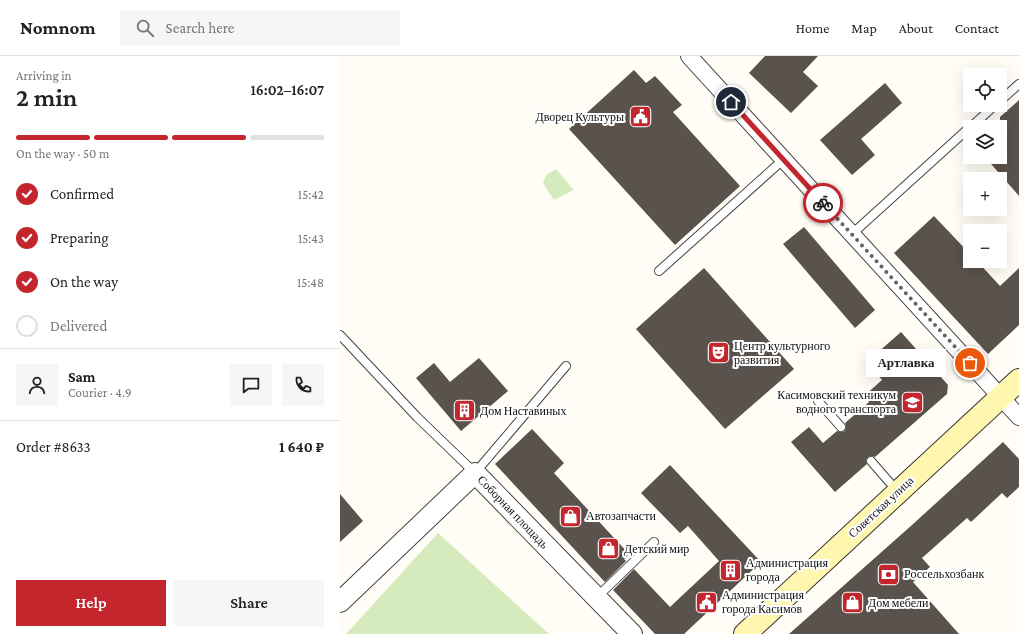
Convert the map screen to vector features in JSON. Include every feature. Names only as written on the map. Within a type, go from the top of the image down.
[{"type":"main road","name":"Советская улица","points":[[745,634],[1019,380]]},
{"type":"street","points":[[689,56],[1019,417]]},
{"type":"street","name":"Соборная площадь","points":[[340,602],[475,472],[632,634]]},
{"type":"lane","points":[[1007,95],[1019,84]]},
{"type":"lane","points":[[978,120],[987,112]]},
{"type":"lane","points":[[852,234],[963,133]]},
{"type":"lane","points":[[659,271],[784,159]]},
{"type":"lane","points":[[340,335],[417,417],[475,472],[566,366]]},
{"type":"lane","points":[[818,401],[841,427]]},
{"type":"lane","points":[[871,461],[898,491]]},
{"type":"lane","points":[[596,597],[654,542]]},
{"type":"green space","points":[[556,169],[574,190],[554,200],[543,182],[547,174]]},
{"type":"green space","points":[[438,533],[549,634],[346,634]]},
{"type":"building","points":[[765,56],[818,56],[803,72],[818,86],[791,113],[749,73]]},
{"type":"building","points":[[634,70],[646,83],[655,76],[682,105],[673,112],[740,186],[675,245],[569,129]]},
{"type":"building","points":[[885,83],[902,103],[861,139],[875,155],[852,175],[820,140]]},
{"type":"building","points":[[1019,100],[1019,196],[1007,182],[1007,172],[998,172],[991,164],[1007,164],[1007,120],[1000,120],[1000,117]]},
{"type":"building","points":[[934,216],[963,247],[963,268],[983,268],[1000,286],[1019,268],[1019,325],[988,354],[894,253]]},
{"type":"building","points":[[804,227],[875,310],[855,328],[783,244]]},
{"type":"building","name":"Центр культурного развития","points":[[704,268],[794,369],[725,429],[636,329]]},
{"type":"building","points":[[901,332],[948,385],[947,394],[875,457],[868,457],[866,460],[867,464],[835,492],[791,442],[809,427],[823,443],[837,431],[845,431],[845,423],[869,402],[864,396],[882,380],[867,362]]},
{"type":"building","name":"Дом Наставиных","points":[[479,358],[508,391],[461,431],[416,378],[434,363],[450,382]]},
{"type":"building","points":[[532,429],[564,463],[554,473],[629,554],[624,559],[626,561],[605,582],[495,464]]},
{"type":"building","points":[[1003,442],[1019,459],[1019,487],[1007,498],[1002,493],[971,522],[967,518],[922,558],[930,567],[913,582],[959,634],[789,634],[912,525]]},
{"type":"building","name":"Администрация города","points":[[670,465],[761,562],[684,634],[655,634],[613,590],[634,569],[670,607],[719,561],[688,526],[680,533],[641,493]]},
{"type":"building","points":[[340,494],[363,521],[340,542]]},
{"type":"way so far","points":[[823,203],[970,363]]},
{"type":"place","name":"Дворец Культуры","points":[[640,117]]},
{"type":"place","name":"Центр культурного развития","points":[[719,353]]},
{"type":"place","name":"Артлавка","points":[[970,363]]},
{"type":"place","name":"Касимовский техникум водного транспорта","points":[[912,402]]},
{"type":"place","name":"Дом Наставиных","points":[[464,411]]},
{"type":"place","name":"Автозапчасти","points":[[570,516]]},
{"type":"place","name":"Детский мир","points":[[609,549]]},
{"type":"place","name":"Администрация города","points":[[731,570]]},
{"type":"place","name":"Россельхозбанк","points":[[889,574]]},
{"type":"place","name":"Администрация города Касимов","points":[[707,602]]},
{"type":"place","name":"Дом мебели","points":[[852,603]]},
{"type":"route","points":[[731,102],[823,203]]}]
